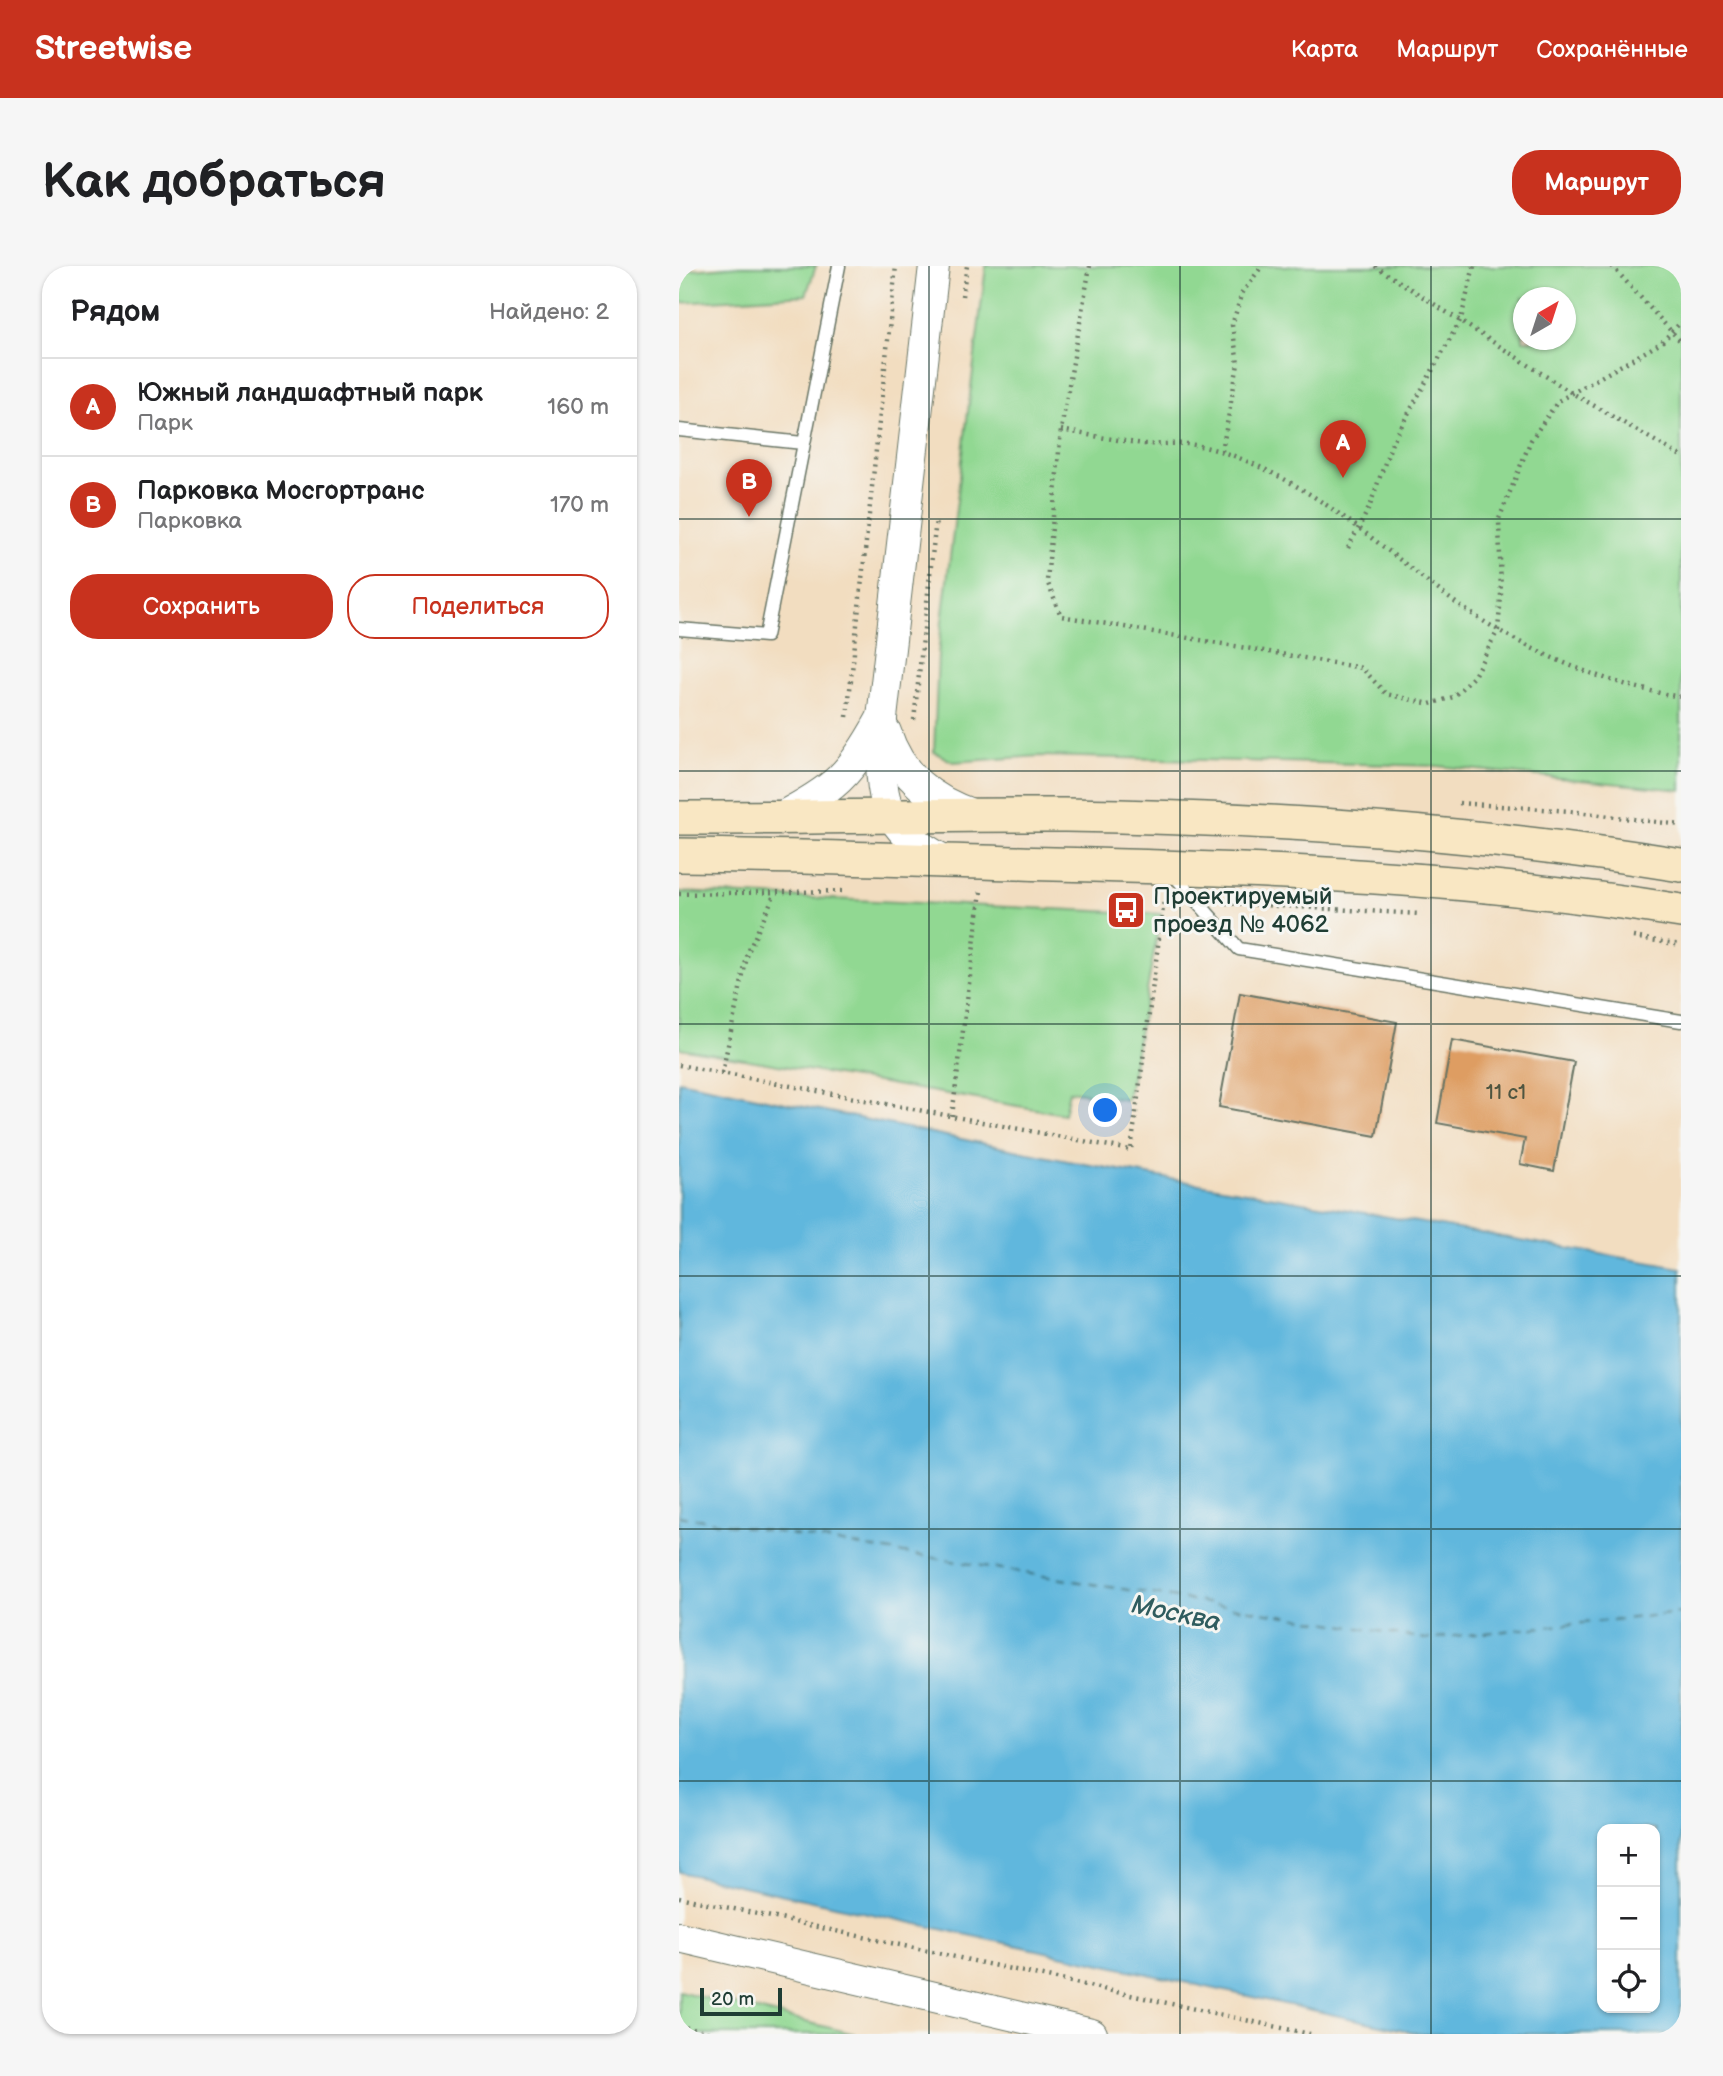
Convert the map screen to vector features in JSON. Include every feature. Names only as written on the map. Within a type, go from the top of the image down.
[{"type":"main road","points":[[679,818],[892,818],[974,815],[1265,822],[1509,841],[1681,865]]},
{"type":"main road","points":[[679,855],[1165,865],[1503,888],[1681,911]]},
{"type":"street","points":[[934,266],[882,718],[881,792],[892,818],[921,848],[946,861]]},
{"type":"street","points":[[882,718],[893,753],[915,783],[947,805],[974,815]]},
{"type":"street","points":[[779,818],[823,796],[858,761],[882,718]]},
{"type":"street","points":[[679,1937],[1092,2034]]},
{"type":"lane","points":[[679,629],[767,636],[839,266]]},
{"type":"lane","points":[[679,430],[803,443]]},
{"type":"lane","points":[[1165,865],[1239,949],[1681,1021]]},
{"type":"path","points":[[847,717],[896,266]]},
{"type":"path","points":[[1090,266],[1061,430],[1047,581],[1061,616],[1362,667],[1387,694],[1430,704],[1453,697],[1474,676],[1498,630],[1501,596],[1499,519],[1531,440],[1558,401],[1596,382],[1674,332],[1681,322]]},
{"type":"path","points":[[1222,452],[1238,364],[1232,324],[1242,293],[1262,266]]},
{"type":"path","points":[[1375,266],[1572,393],[1681,456]]},
{"type":"path","points":[[1349,548],[1392,443],[1461,319],[1474,266]]},
{"type":"path","points":[[1612,266],[1681,342]]},
{"type":"path","points":[[1061,430],[1148,444],[1188,444],[1222,452],[1264,469],[1359,528],[1450,598],[1498,630],[1546,655],[1632,689],[1681,697]]},
{"type":"path","points":[[952,1116],[981,890]]},
{"type":"path","points":[[679,894],[759,893]]},
{"type":"path","points":[[723,1073],[748,952],[775,893]]},
{"type":"path","points":[[679,1065],[1131,1150]]},
{"type":"path","points":[[679,1897],[1310,2034]]},
{"type":"path","points":[[679,2026],[714,2034]]},
{"type":"green space","points":[[740,266],[816,266],[806,295],[679,303],[679,271]]},
{"type":"green space","points":[[986,266],[1681,266],[1681,790],[1437,766],[1040,756],[953,762],[934,752],[938,654]]},
{"type":"green space","points":[[679,892],[1161,914],[1127,1100],[1069,1091],[1064,1114],[679,1048]]},
{"type":"green space","points":[[679,1991],[855,2034],[679,2034]]},
{"type":"water","name":"Москва","points":[[679,1081],[1068,1161],[1681,1268],[1681,2034],[1422,2034],[679,1872]]},
{"type":"building","points":[[1240,993],[1397,1022],[1376,1136],[1219,1107]]},
{"type":"building","points":[[1452,1040],[1574,1062],[1554,1171],[1520,1164],[1525,1139],[1437,1123]]},
{"type":"ferry route","points":[[679,1516],[1426,1639],[1681,1613]]},
{"type":"place","name":"Южный ландшафтный парк","points":[[1343,478]]},
{"type":"place","name":"Парковка Мосгортранс","points":[[749,517]]},
{"type":"place","name":"Проектируемый проезд № 4062","points":[[1126,910]]}]
